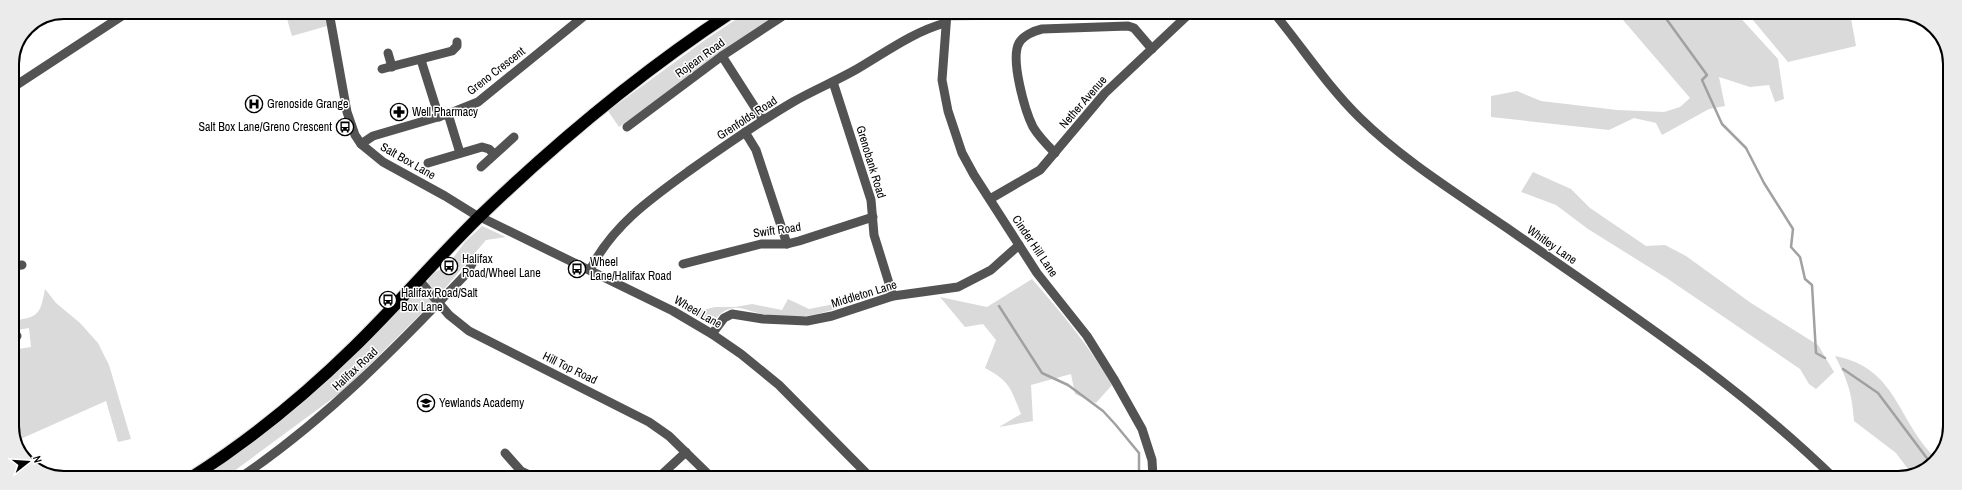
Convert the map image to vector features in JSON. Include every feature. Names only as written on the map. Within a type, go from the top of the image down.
[{"type":"highway","points":[[201,471],[232,450],[315,382],[354,347],[480,217],[543,156],[614,97],[722,19]]},
{"type":"street","points":[[19,83],[117,19]]},
{"type":"street","name":"Salt Box Lane","points":[[330,19],[347,112],[355,135],[361,144],[383,162],[480,217]]},
{"type":"street","name":"Greno Crescent","points":[[361,144],[373,136],[439,117],[478,102],[580,19]]},
{"type":"street","name":"Rojean Road","points":[[627,127],[722,56],[778,19]]},
{"type":"street","name":"Cinder Hill Lane","points":[[946,19],[942,80],[948,111],[967,164],[1038,273],[1087,336],[1115,381],[1142,429],[1152,460],[1153,471]]},
{"type":"street","name":"Nether Avenue","points":[[990,199],[1040,170],[1105,93],[1184,19]]},
{"type":"street","name":"Whitley Lane","points":[[1279,19],[1340,96],[1376,133],[1426,171],[1723,380],[1794,439],[1827,471]]},
{"type":"street","name":"Grenfolds Road","points":[[590,270],[608,239],[635,212],[654,196],[745,132],[811,92],[832,82],[916,34],[945,23]]},
{"type":"street","points":[[1055,154],[1036,131],[1028,113],[1015,57],[1019,43],[1029,34],[1042,29],[1128,26],[1134,28],[1152,49]]},
{"type":"street","points":[[382,69],[422,60],[452,51],[457,46],[457,42]]},
{"type":"street","points":[[388,54],[392,67]]},
{"type":"street","points":[[722,56],[763,120]]},
{"type":"street","points":[[422,60],[439,117]]},
{"type":"street","name":"Grenobank Road","points":[[832,82],[868,191],[873,217],[874,235],[893,296]]},
{"type":"street","points":[[448,114],[460,153]]},
{"type":"street","points":[[745,132],[756,150],[787,244]]},
{"type":"street","points":[[481,168],[494,154],[514,137]]},
{"type":"street","points":[[428,163],[486,147],[494,154]]},
{"type":"street","name":"Wheel Lane","points":[[480,217],[673,311],[712,334],[741,354],[779,385],[864,471]]},
{"type":"street","name":"Swift Road","points":[[683,264],[761,244],[787,244],[873,217]]},
{"type":"street","name":"Middleton Lane","points":[[712,334],[724,318],[732,314],[763,319],[807,322],[832,316],[893,296],[949,289],[964,285],[991,270],[1019,245]]},
{"type":"street","name":"Halifax Road","points":[[249,471],[309,427],[341,399],[406,337],[466,274],[472,264]]},
{"type":"street","name":"Hill Top Road","points":[[419,280],[449,315],[469,331],[649,422],[669,436],[705,471]]},
{"type":"street","points":[[665,471],[686,452]]},
{"type":"street","points":[[505,453],[521,471]]},
{"type":"shaded area","points":[[287,19],[326,19],[327,26],[292,36]]},
{"type":"shaded area","points":[[736,19],[773,19],[619,127],[608,111],[705,40]]},
{"type":"shaded area","points":[[948,19],[982,19],[981,20],[948,21]]},
{"type":"shaded area","points":[[1622,19],[1741,19],[1778,59],[1784,99],[1775,102],[1769,85],[1750,87],[1719,77],[1725,106],[1709,109],[1662,135],[1656,123],[1634,118],[1609,130],[1491,117],[1491,96],[1517,91],[1541,101],[1617,110],[1664,112],[1680,107],[1690,98]]},
{"type":"shaded area","points":[[1752,19],[1851,19],[1856,46],[1788,62]]},
{"type":"shaded area","points":[[1533,172],[1571,189],[1590,208],[1646,246],[1665,245],[1686,256],[1751,303],[1818,345],[1834,372],[1816,389],[1809,384],[1800,369],[1668,279],[1588,229],[1556,205],[1521,192]]},
{"type":"shaded area","points":[[482,226],[506,237],[486,240],[441,293],[437,292],[428,283],[428,279],[432,274],[447,266],[465,242]]},
{"type":"shaded area","points":[[1032,279],[1075,330],[1112,385],[1096,403],[1075,394],[1071,374],[1031,385],[1033,421],[999,427],[1021,414],[1009,386],[1000,377],[985,368],[996,340],[983,324],[965,327],[940,297],[987,307]]},
{"type":"shaded area","points":[[420,288],[423,289],[434,301],[344,390],[234,471],[208,471],[369,339]]},
{"type":"shaded area","points":[[45,289],[56,303],[80,323],[98,343],[109,365],[131,439],[118,442],[106,401],[21,439],[19,429],[19,349],[31,347],[29,328],[19,330],[19,320],[33,316],[37,313],[42,304]]},
{"type":"shaded area","points":[[788,299],[809,309],[839,303],[842,306],[812,315],[792,317],[761,314],[734,308],[727,310],[712,321],[701,319],[691,313],[715,307],[735,307],[752,304],[782,310]]},
{"type":"shaded area","points":[[1835,356],[1856,362],[1872,372],[1884,384],[1923,444],[1933,454],[1928,460],[1915,468],[1908,470],[1896,453],[1854,421],[1849,387]]},
{"type":"waterway","points":[[1666,19],[1707,75],[1702,80],[1722,124],[1746,148],[1764,183],[1793,229],[1791,247],[1800,257],[1805,279],[1812,285],[1816,353],[1825,358]]},
{"type":"waterway","points":[[999,306],[1042,373],[1068,385],[1103,411],[1115,424],[1139,453],[1139,471]]},
{"type":"waterway","points":[[1843,369],[1878,393],[1928,460]]},
{"type":"place","name":"Grenoside Grange","points":[[254,104]]},
{"type":"place","name":"Well Pharmacy","points":[[399,112]]},
{"type":"place","name":"Salt Box Lane/Greno Crescent","points":[[345,127]]},
{"type":"place","name":"Halifax Road/Wheel Lane","points":[[449,266]]},
{"type":"place","name":"Wheel Lane/Halifax Road","points":[[577,269]]},
{"type":"place","name":"Halifax Road/Salt Box Lane","points":[[388,300]]},
{"type":"place","name":"Yewlands Academy","points":[[426,403]]}]
